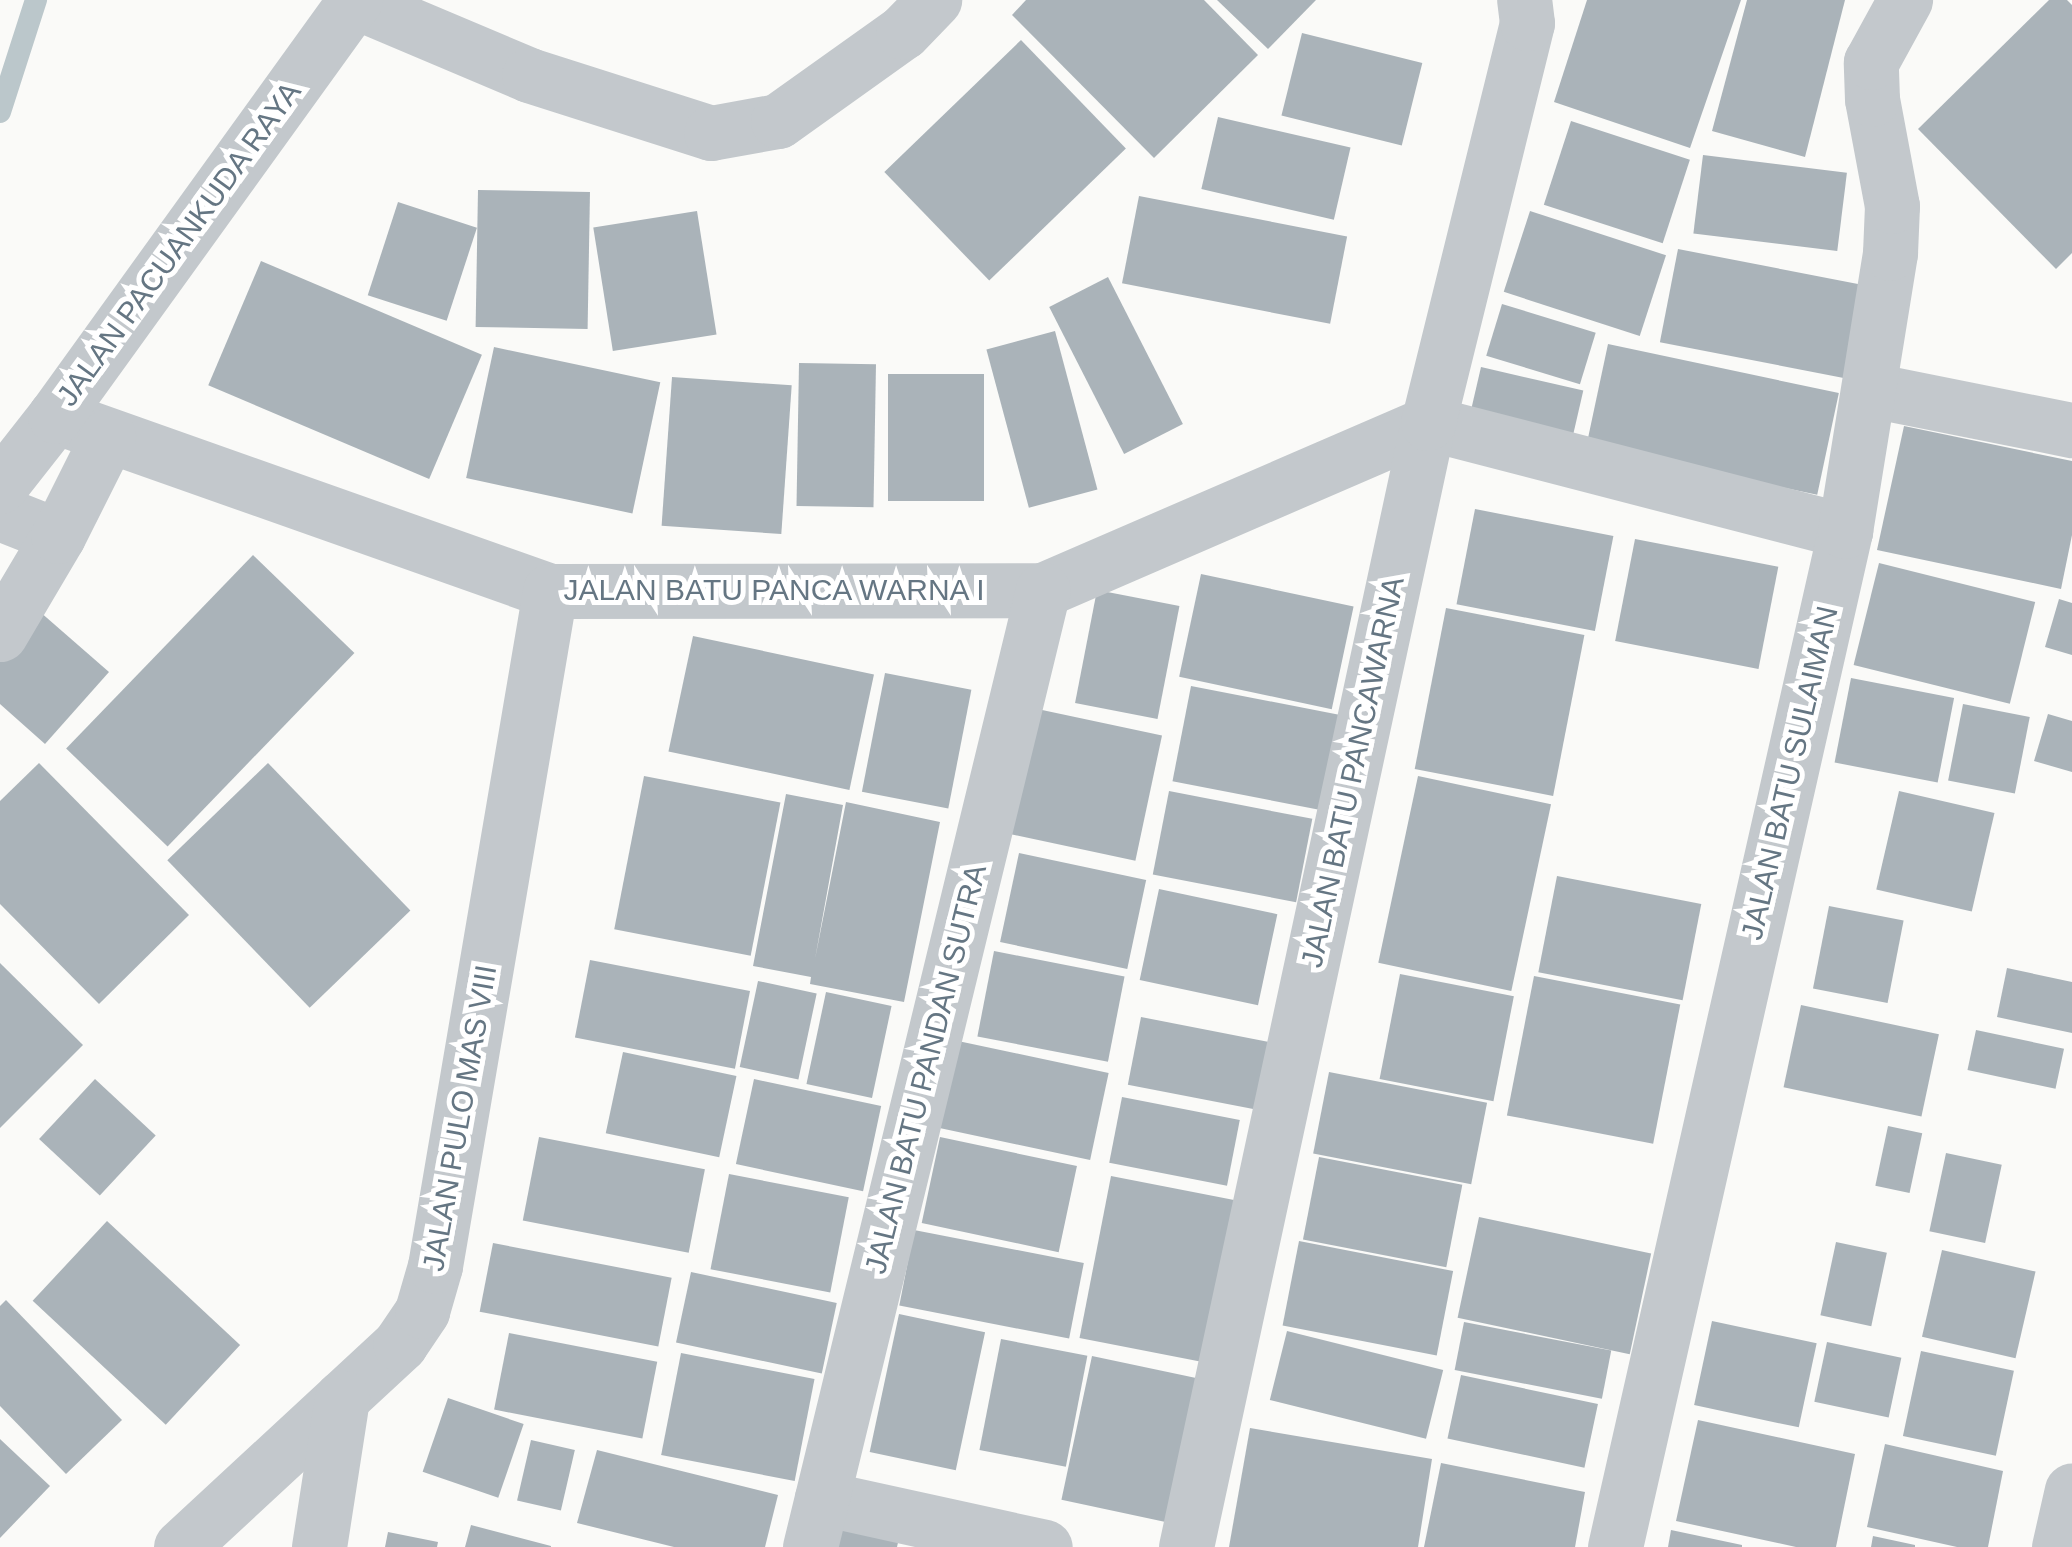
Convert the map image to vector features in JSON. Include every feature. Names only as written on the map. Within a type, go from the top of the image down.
[{"type":"street","points":[[354,0],[530,75],[711,133],[778,121],[903,10]]},
{"type":"street","name":"JALAN PACUANKUDA RAYA","points":[[0,486],[55,416],[354,0]]},
{"type":"street","name":"JALAN BATU PANCAWARNA","points":[[1186,1547],[1428,423],[1527,23],[1524,0]]},
{"type":"street","name":"JALAN BATU SULAIMAN","points":[[1615,1547],[1845,530],[1870,390],[1892,206],[1872,99],[1871,62],[1905,0]]},
{"type":"street","points":[[1870,390],[2072,430]]},
{"type":"street","name":"JALAN BATU PANCA WARNA I","points":[[55,416],[550,590],[1043,590],[1428,423]]},
{"type":"street","points":[[1428,423],[1845,530]]},
{"type":"street","points":[[0,634],[58,536],[108,436]]},
{"type":"street","points":[[0,513],[58,536]]},
{"type":"street","name":"JALAN PULO MAS VIII","points":[[181,1547],[400,1344],[422,1310],[435,1266],[550,590]]},
{"type":"street","name":"JALAN BATU PANDAN SUTRA","points":[[816,1523],[1043,590]]},
{"type":"street","points":[[320,1547],[342,1398]]},
{"type":"street","points":[[2059,1547],[2072,1490]]},
{"type":"street","points":[[816,1523],[1045,1547]]},
{"type":"building","points":[[1026,0],[1204,0],[1258,55],[1154,158],[1012,15]]},
{"type":"building","points":[[1217,0],[1316,0],[1268,49]]},
{"type":"building","points":[[1587,0],[1741,0],[1690,148],[1554,102]]},
{"type":"building","points":[[1747,0],[1845,0],[1805,157],[1712,131]]},
{"type":"building","points":[[2049,0],[2067,0],[2072,5],[2072,253],[2056,269],[1918,129]]},
{"type":"building","points":[[1302,33],[1422,63],[1402,145],[1281,115]]},
{"type":"building","points":[[1021,40],[1126,149],[989,281],[884,172]]},
{"type":"building","points":[[1218,117],[1351,148],[1334,220],[1201,189]]},
{"type":"building","points":[[1571,121],[1690,160],[1663,243],[1544,205]]},
{"type":"building","points":[[1703,155],[1847,173],[1837,251],[1693,233]]},
{"type":"building","points":[[478,190],[590,192],[588,329],[476,327]]},
{"type":"building","points":[[1139,196],[1347,236],[1330,324],[1122,283]]},
{"type":"building","points":[[398,202],[477,228],[447,321],[368,295]]},
{"type":"building","points":[[697,211],[717,334],[613,351],[593,227]]},
{"type":"building","points":[[1530,211],[1666,255],[1640,336],[1504,292]]},
{"type":"building","points":[[1678,249],[1873,287],[1855,380],[1660,342]]},
{"type":"building","points":[[261,261],[482,355],[429,479],[208,385]]},
{"type":"building","points":[[1108,277],[1183,424],[1124,454],[1049,307]]},
{"type":"building","points":[[1502,304],[1596,333],[1580,384],[1486,356]]},
{"type":"building","points":[[1055,331],[1097,489],[1029,508],[986,349]]},
{"type":"building","points":[[1608,344],[1839,393],[1817,495],[1586,446]]},
{"type":"building","points":[[494,347],[660,382],[632,513],[466,478]]},
{"type":"building","points":[[799,363],[876,364],[873,507],[797,506]]},
{"type":"building","points":[[1481,367],[1583,391],[1573,435],[1471,412]]},
{"type":"building","points":[[888,374],[984,374],[984,501],[888,501]]},
{"type":"building","points":[[672,377],[792,385],[781,534],[662,526]]},
{"type":"building","points":[[1904,426],[2072,461],[2072,535],[2061,589],[1877,550]]},
{"type":"building","points":[[1475,509],[1613,536],[1595,631],[1456,604]]},
{"type":"building","points":[[1635,539],[1778,567],[1758,669],[1615,641]]},
{"type":"building","points":[[253,555],[354,653],[168,846],[66,749]]},
{"type":"building","points":[[1879,563],[2035,602],[2010,704],[1854,665]]},
{"type":"building","points":[[1201,574],[1354,606],[1332,709],[1179,677]]},
{"type":"building","points":[[1097,590],[1179,606],[1158,719],[1075,703]]},
{"type":"building","points":[[2059,599],[2072,603],[2072,655],[2045,647]]},
{"type":"building","points":[[1446,608],[1584,635],[1553,796],[1415,769]]},
{"type":"building","points":[[39,611],[109,672],[45,744],[0,704],[0,656]]},
{"type":"building","points":[[693,636],[874,674],[849,790],[668,751]]},
{"type":"building","points":[[885,673],[971,690],[948,809],[862,792]]},
{"type":"building","points":[[1851,678],[1954,698],[1938,782],[1835,762]]},
{"type":"building","points":[[1191,686],[1344,716],[1326,811],[1172,781]]},
{"type":"building","points":[[1963,704],[2030,717],[2015,794],[1948,781]]},
{"type":"building","points":[[1028,707],[1162,735],[1135,861],[1001,832]]},
{"type":"building","points":[[2048,714],[2072,721],[2072,772],[2034,761]]},
{"type":"building","points":[[39,763],[189,915],[99,1004],[0,904],[0,801]]},
{"type":"building","points":[[268,763],[410,910],[310,1008],[167,860]]},
{"type":"building","points":[[644,776],[780,803],[751,956],[614,929]]},
{"type":"building","points":[[1418,776],[1551,804],[1511,991],[1378,963]]},
{"type":"building","points":[[1169,791],[1312,819],[1296,902],[1153,874]]},
{"type":"building","points":[[1899,791],[1994,813],[1972,911],[1876,889]]},
{"type":"building","points":[[786,794],[843,805],[815,959],[846,802],[940,822],[904,1002],[810,984],[811,977],[753,966]]},
{"type":"building","points":[[1019,853],[1146,880],[1127,969],[1000,942]]},
{"type":"building","points":[[1557,876],[1701,904],[1683,1000],[1538,972]]},
{"type":"building","points":[[1159,889],[1277,914],[1258,1005],[1140,980]]},
{"type":"building","points":[[1829,906],[1904,921],[1888,1003],[1813,988]]},
{"type":"building","points":[[994,951],[1125,976],[1108,1062],[977,1036]]},
{"type":"building","points":[[590,960],[750,991],[735,1069],[575,1038]]},
{"type":"building","points":[[0,963],[83,1045],[0,1128]]},
{"type":"building","points":[[2007,968],[2072,982],[2072,1033],[1997,1017]]},
{"type":"building","points":[[1400,974],[1514,996],[1493,1101],[1380,1079]]},
{"type":"building","points":[[1534,976],[1680,1004],[1653,1144],[1507,1115]]},
{"type":"building","points":[[758,981],[817,993],[798,1080],[740,1067]]},
{"type":"building","points":[[826,992],[892,1006],[872,1098],[806,1084]]},
{"type":"building","points":[[1801,1005],[1939,1034],[1921,1116],[1784,1087]]},
{"type":"building","points":[[1141,1017],[1272,1042],[1258,1110],[1128,1085]]},
{"type":"building","points":[[1976,1030],[2064,1049],[2056,1089],[1967,1070]]},
{"type":"building","points":[[958,1041],[1109,1073],[1090,1160],[939,1128]]},
{"type":"building","points":[[623,1052],[736,1076],[719,1157],[606,1133]]},
{"type":"building","points":[[1329,1072],[1487,1103],[1471,1184],[1313,1153]]},
{"type":"building","points":[[95,1079],[156,1136],[100,1196],[39,1139]]},
{"type":"building","points":[[754,1079],[881,1106],[863,1191],[736,1164]]},
{"type":"building","points":[[1122,1097],[1240,1120],[1227,1186],[1109,1163]]},
{"type":"building","points":[[1888,1126],[1922,1133],[1910,1193],[1875,1186]]},
{"type":"building","points":[[539,1137],[705,1169],[689,1253],[523,1220]]},
{"type":"building","points":[[940,1137],[1077,1166],[1059,1252],[922,1223]]},
{"type":"building","points":[[1946,1153],[2002,1165],[1985,1243],[1929,1231]]},
{"type":"building","points":[[1319,1157],[1462,1185],[1446,1267],[1303,1239]]},
{"type":"building","points":[[729,1174],[849,1197],[830,1292],[710,1269]]},
{"type":"building","points":[[1111,1176],[1237,1200],[1205,1362],[1080,1338]]},
{"type":"building","points":[[1479,1217],[1651,1254],[1630,1354],[1458,1318]]},
{"type":"building","points":[[107,1221],[240,1345],[166,1425],[33,1301]]},
{"type":"building","points":[[914,1230],[1084,1263],[1069,1339],[899,1306]]},
{"type":"building","points":[[1299,1241],[1453,1271],[1437,1355],[1283,1325]]},
{"type":"building","points":[[1836,1242],[1887,1253],[1871,1326],[1820,1315]]},
{"type":"building","points":[[493,1243],[672,1278],[658,1346],[480,1312]]},
{"type":"building","points":[[1942,1250],[2036,1272],[2016,1358],[1922,1337]]},
{"type":"building","points":[[691,1272],[837,1303],[822,1373],[676,1342]]},
{"type":"building","points":[[6,1300],[122,1420],[66,1474],[0,1406],[0,1306]]},
{"type":"building","points":[[899,1314],[985,1332],[956,1470],[870,1452]]},
{"type":"building","points":[[1712,1321],[1817,1343],[1799,1427],[1694,1405]]},
{"type":"building","points":[[1464,1322],[1611,1351],[1602,1399],[1455,1370]]},
{"type":"building","points":[[1287,1331],[1443,1370],[1426,1439],[1270,1400]]},
{"type":"building","points":[[509,1333],[657,1362],[642,1438],[494,1410]]},
{"type":"building","points":[[1001,1339],[1087,1356],[1066,1467],[979,1450]]},
{"type":"building","points":[[1827,1342],[1901,1358],[1889,1417],[1814,1402]]},
{"type":"building","points":[[1921,1351],[2014,1371],[1996,1456],[1903,1436]]},
{"type":"building","points":[[681,1353],[815,1379],[795,1481],[661,1455]]},
{"type":"building","points":[[1092,1356],[1200,1379],[1169,1523],[1061,1500]]},
{"type":"building","points":[[1461,1375],[1598,1404],[1584,1468],[1447,1439]]},
{"type":"building","points":[[448,1398],[524,1424],[498,1498],[423,1472]]},
{"type":"building","points":[[1698,1420],[1855,1454],[1836,1547],[1796,1547],[1676,1521]]},
{"type":"building","points":[[1250,1428],[1432,1459],[1418,1547],[1229,1547]]},
{"type":"building","points":[[0,1439],[50,1486],[0,1538]]},
{"type":"building","points":[[531,1440],[575,1450],[561,1511],[517,1500]]},
{"type":"building","points":[[1885,1444],[2003,1471],[1988,1547],[1957,1547],[1867,1527]]},
{"type":"building","points":[[597,1450],[778,1495],[765,1547],[674,1547],[577,1523]]},
{"type":"building","points":[[1441,1463],[1585,1492],[1575,1547],[1424,1547]]},
{"type":"building","points":[[826,1519],[900,1534],[897,1547],[820,1547]]},
{"type":"building","points":[[471,1525],[551,1546],[551,1547],[465,1547]]},
{"type":"building","points":[[1671,1530],[1742,1545],[1742,1547],[1668,1547]]},
{"type":"building","points":[[388,1532],[438,1542],[437,1547],[385,1547]]},
{"type":"building","points":[[1873,1536],[1915,1545],[1915,1547],[1871,1547]]},
{"type":"waterway","points":[[0,112],[36,0]]}]
